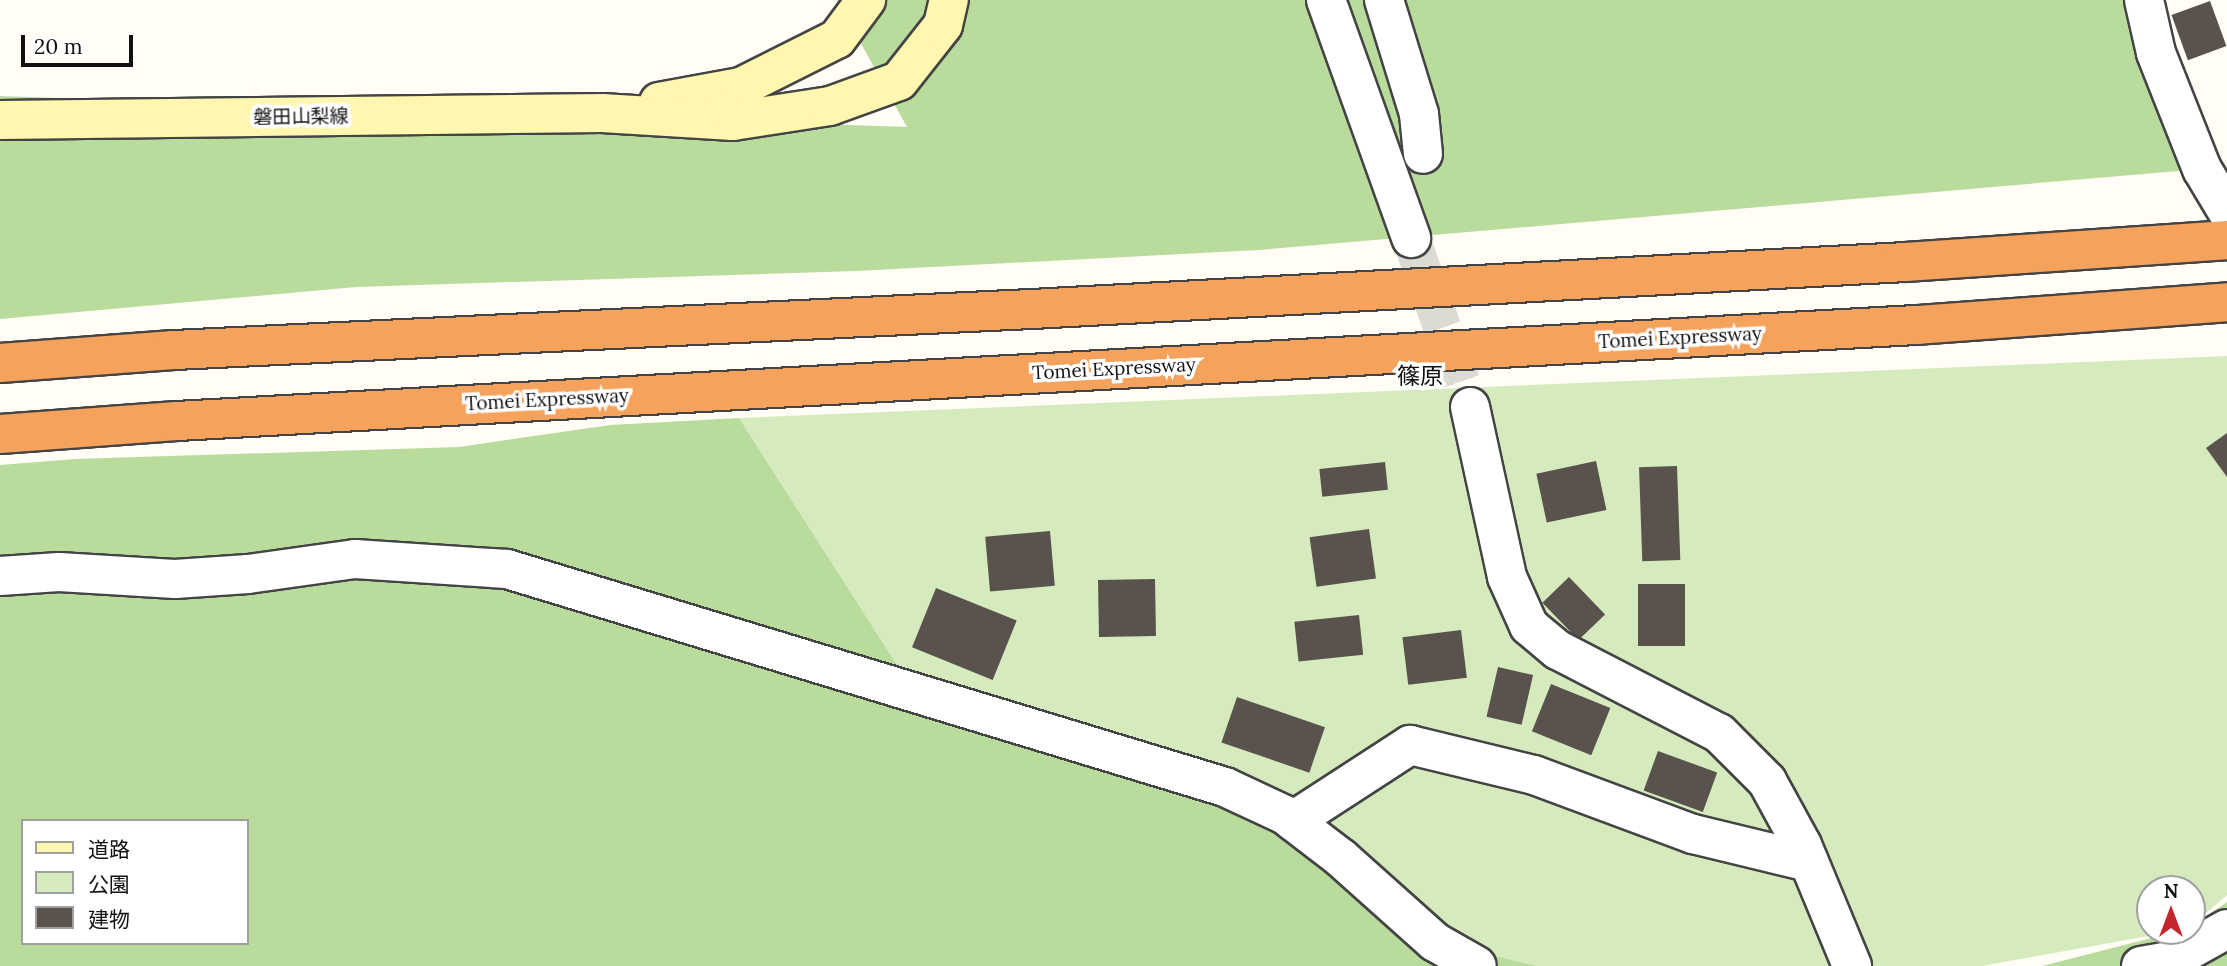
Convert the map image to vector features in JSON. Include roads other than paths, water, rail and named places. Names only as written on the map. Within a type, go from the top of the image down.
[{"type":"highway","points":[[0,363],[174,350],[1032,309],[1906,262],[2227,240]]},
{"type":"highway","name":"Tomei Expressway","points":[[0,434],[191,420],[1917,325],[2227,303]]},
{"type":"main road","name":"磐田山梨線","points":[[602,113],[741,87],[837,39],[866,0]]},
{"type":"main road","name":"磐田山梨線","points":[[0,120],[602,113],[733,121],[830,106],[900,81],[943,25],[949,0]]},
{"type":"street","points":[[1326,0],[1411,238]]},
{"type":"street","points":[[1384,0],[1419,114],[1423,154]]},
{"type":"street","points":[[2144,0],[2156,53],[2196,156],[2227,211]]},
{"type":"street","points":[[1470,407],[1507,577],[1529,626],[1558,650],[1719,733],[1767,781],[1809,862],[1852,966]]},
{"type":"street","points":[[0,576],[59,572],[175,579],[248,574],[355,559],[507,569],[1225,787],[1293,821],[1341,858],[1435,942],[1477,966]]},
{"type":"street","points":[[1293,821],[1410,745],[1534,775],[1693,834],[1809,862]]},
{"type":"street","points":[[2141,966],[2170,961],[2227,929]]},
{"type":"tunnel","points":[[1411,238],[1470,407]]},
{"type":"district","name":"篠原","points":[[1420,376]]}]
